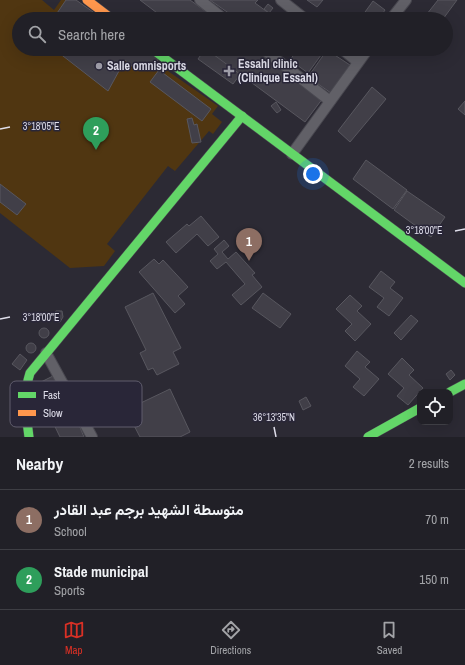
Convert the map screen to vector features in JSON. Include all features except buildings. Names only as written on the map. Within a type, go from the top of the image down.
[{"type":"street","points":[[87,0],[103,12]]},
{"type":"street","points":[[200,0],[215,12]]},
{"type":"street","points":[[397,12],[406,0]]},
{"type":"street","points":[[283,1],[296,12]]},
{"type":"street","points":[[161,56],[465,283]]},
{"type":"street","points":[[272,56],[330,101]]},
{"type":"street","points":[[351,56],[358,62]]},
{"type":"street","points":[[292,154],[363,56]]},
{"type":"street","points":[[26,381],[46,353],[242,116]]},
{"type":"street","points":[[46,353],[61,381]]},
{"type":"street","points":[[453,390],[465,384]]},
{"type":"street","points":[[453,399],[465,393]]},
{"type":"street","points":[[368,437],[417,410]]},
{"type":"street","points":[[385,437],[417,420]]},
{"type":"street","points":[[87,427],[92,437]]},
{"type":"shaded area","points":[[0,0],[42,0],[54,10],[61,0],[76,0],[93,12],[12,12],[12,56],[156,56],[160,59],[155,62],[218,106],[212,114],[222,122],[213,134],[209,131],[175,171],[168,166],[107,244],[115,251],[104,266],[70,268],[0,213]]},
{"type":"traffic: fast","points":[[161,56],[465,283]]},
{"type":"traffic: fast","points":[[28,381],[30,373],[242,116]]},
{"type":"traffic: fast","points":[[453,390],[465,384]]},
{"type":"traffic: fast","points":[[368,437],[417,410]]},
{"type":"traffic: fast","points":[[28,427],[29,437]]},
{"type":"traffic: slow","points":[[87,0],[103,12]]},
{"type":"place","name":"Salle omnisports","points":[[99,66]]},
{"type":"place","name":"Essahl clinic (Clinique Essahl)","points":[[229,71]]},
{"type":"place","name":"Stade municipal","points":[[96,150]]},
{"type":"place","name":"متوسطة الشهيد برجم عبد القادر","points":[[249,261]]}]
